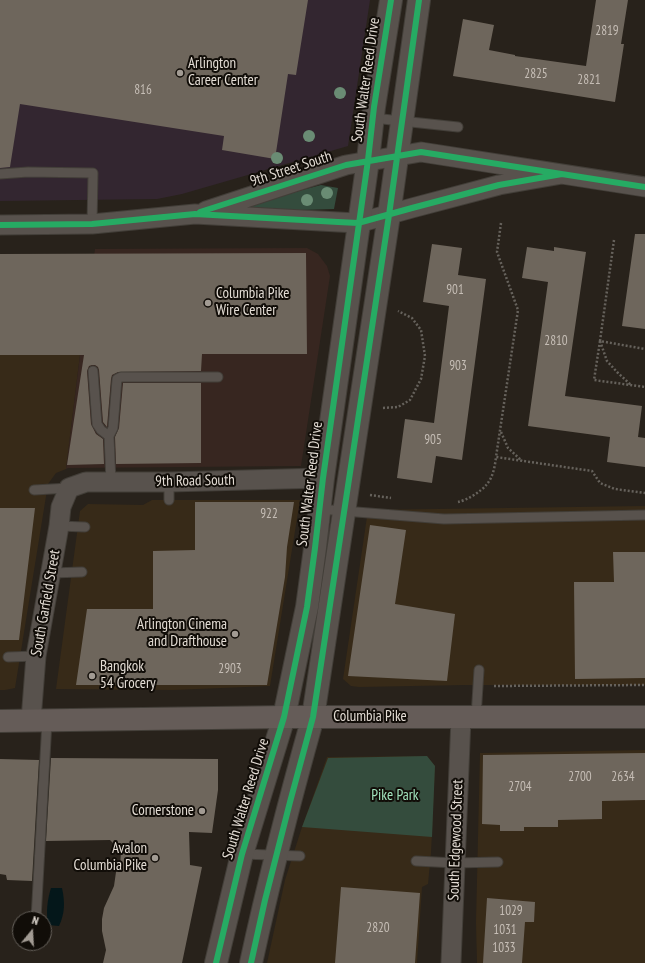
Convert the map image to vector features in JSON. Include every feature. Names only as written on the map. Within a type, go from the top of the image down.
[{"type":"main road","name":"Columbia Pike","points":[[0,721],[284,717],[645,717]]},
{"type":"street","name":"South Walter Reed Drive","points":[[216,963],[242,854],[284,717],[307,607],[358,223],[391,0]]},
{"type":"street","points":[[251,963],[276,855],[313,717],[389,215],[419,0]]},
{"type":"street","name":"9th Street South","points":[[195,214],[346,165],[420,152],[645,187]]},
{"type":"street","name":"9th Street South","points":[[0,225],[92,224],[195,214],[358,223],[499,185],[562,174]]},
{"type":"street","name":"9th Road South","points":[[69,488],[86,482],[111,482],[169,491],[323,478]]},
{"type":"street","name":"South Garfield Street","points":[[39,720],[36,656],[61,507],[69,488]]},
{"type":"street","name":"South Edgewood Street","points":[[451,963],[455,863],[468,718]]},
{"type":"lane","points":[[373,118],[458,127]]},
{"type":"lane","points":[[0,174],[28,172],[93,173],[92,224]]},
{"type":"lane","points":[[93,371],[97,424],[108,436]]},
{"type":"lane","points":[[111,482],[108,436],[112,428],[117,379],[120,377],[218,377]]},
{"type":"lane","points":[[34,490],[69,488]]},
{"type":"lane","points":[[319,509],[444,519],[645,515]]},
{"type":"lane","points":[[59,526],[85,526]]},
{"type":"lane","points":[[51,573],[82,572]]},
{"type":"lane","points":[[8,657],[36,656]]},
{"type":"lane","points":[[468,718],[479,670]]},
{"type":"lane","points":[[36,911],[39,720]]},
{"type":"lane","points":[[242,854],[300,856]]},
{"type":"lane","points":[[416,861],[455,863],[498,862]]},
{"type":"path","points":[[455,503],[476,494],[487,484],[494,470],[518,310],[498,252],[501,223]]},
{"type":"path","points":[[614,240],[594,380],[645,387]]},
{"type":"path","points":[[383,408],[398,407],[410,400],[421,379],[425,356],[421,330],[412,318],[398,311]]},
{"type":"path","points":[[600,341],[645,349]]},
{"type":"path","points":[[600,341],[607,361],[631,385]]},
{"type":"path","points":[[500,431],[508,448],[523,461]]},
{"type":"path","points":[[496,457],[592,471],[600,483],[615,489],[645,493]]},
{"type":"path","points":[[370,495],[393,498]]},
{"type":"path","points":[[493,686],[645,685]]},
{"type":"shaded area","name":"Arlington Career Center","points":[[0,0],[370,0],[348,146],[182,194],[157,199],[0,201]]},
{"type":"shaded area","points":[[307,248],[318,254],[327,266],[330,276],[301,466],[66,469],[95,249]]},
{"type":"shaded area","points":[[0,355],[80,355],[66,469],[56,473],[48,484],[15,688],[5,690],[0,690]]},
{"type":"shaded area","points":[[152,500],[300,500],[270,686],[173,690],[56,689],[80,511],[88,504],[143,505]]},
{"type":"shaded area","points":[[645,506],[645,685],[466,685],[359,687],[351,686],[343,679],[368,510]]},
{"type":"shaded area","points":[[645,750],[645,963],[477,963],[476,922],[480,753]]},
{"type":"shaded area","points":[[427,756],[435,766],[431,853],[428,884],[422,887],[417,963],[267,963],[285,880],[327,757]]},
{"type":"shaded area","points":[[51,888],[62,888],[64,907],[59,926],[52,925],[52,911],[47,911]]},
{"type":"green space","points":[[321,185],[338,188],[334,209],[236,212],[235,208]]},
{"type":"green space","name":"Pike Park","points":[[427,756],[435,766],[432,837],[302,827],[328,758]]},
{"type":"building","name":"Arlington Career Center","points":[[0,0],[308,0],[296,75],[288,74],[275,159],[222,150],[224,136],[20,104],[10,167],[0,168]]},
{"type":"building","points":[[596,0],[628,0],[621,44],[624,44],[615,102],[453,76],[463,19],[494,25],[489,50],[515,56],[586,66]]},
{"type":"building","points":[[635,234],[645,234],[645,329],[622,326]]},
{"type":"building","points":[[432,244],[462,248],[458,275],[486,279],[462,460],[436,456],[432,483],[397,478],[405,419],[434,423],[449,306],[423,302]]},
{"type":"building","points":[[527,247],[554,251],[554,247],[586,252],[565,396],[642,406],[638,437],[645,438],[645,467],[607,462],[610,437],[528,426],[548,282],[522,278]]},
{"type":"building","points":[[306,253],[307,354],[202,354],[201,371],[118,372],[112,375],[111,379],[107,427],[103,422],[99,370],[95,365],[89,366],[87,371],[91,424],[96,434],[103,439],[104,464],[67,465],[84,355],[0,355],[0,254]]},
{"type":"building","points":[[123,383],[201,383],[201,463],[116,464],[115,437],[119,428]]},
{"type":"building","points":[[195,502],[294,502],[287,547],[285,577],[267,685],[76,685],[87,609],[153,609],[153,551],[195,550]]},
{"type":"building","points":[[0,508],[35,508],[19,640],[0,640]]},
{"type":"building","points":[[370,525],[406,530],[395,604],[455,614],[447,681],[348,676]]},
{"type":"building","points":[[613,552],[645,552],[645,678],[575,679],[574,582],[614,582]]},
{"type":"building","points":[[645,753],[645,800],[602,801],[602,819],[558,820],[558,827],[524,827],[524,831],[500,831],[500,825],[482,824],[483,755]]},
{"type":"building","name":"Avalon Columbia Pike","points":[[51,758],[218,759],[218,790],[212,833],[189,832],[190,865],[202,867],[182,963],[103,963],[106,950],[102,931],[102,919],[104,908],[114,886],[116,872],[120,867],[121,851],[110,840],[46,841]]},
{"type":"building","points":[[0,759],[39,760],[32,881],[7,880],[6,875],[0,874]]},
{"type":"building","points":[[341,887],[420,893],[415,963],[335,963]]},
{"type":"building","points":[[487,898],[535,902],[534,922],[525,922],[522,963],[483,963]]},
{"type":"cycle path","points":[[216,963],[242,854],[284,717],[307,607],[323,478],[368,160],[374,107],[391,0]]},
{"type":"cycle path","points":[[251,963],[265,900],[313,717],[389,215],[419,0]]},
{"type":"cycle path","points":[[200,212],[346,165],[421,152],[645,187]]},
{"type":"cycle path","points":[[0,225],[92,224],[195,214],[358,223],[499,185],[562,174]]},
{"type":"place","name":"Arlington Career Center","points":[[180,73]]},
{"type":"place","name":"Columbia Pike Wire Center","points":[[208,303]]},
{"type":"place","name":"Arlington Cinema and Drafthouse","points":[[235,634]]},
{"type":"place","name":"Bangkok 54 Grocery","points":[[92,676]]},
{"type":"place","name":"Cornerstone","points":[[202,811]]},
{"type":"place","name":"Avalon Columbia Pike","points":[[155,858]]}]
